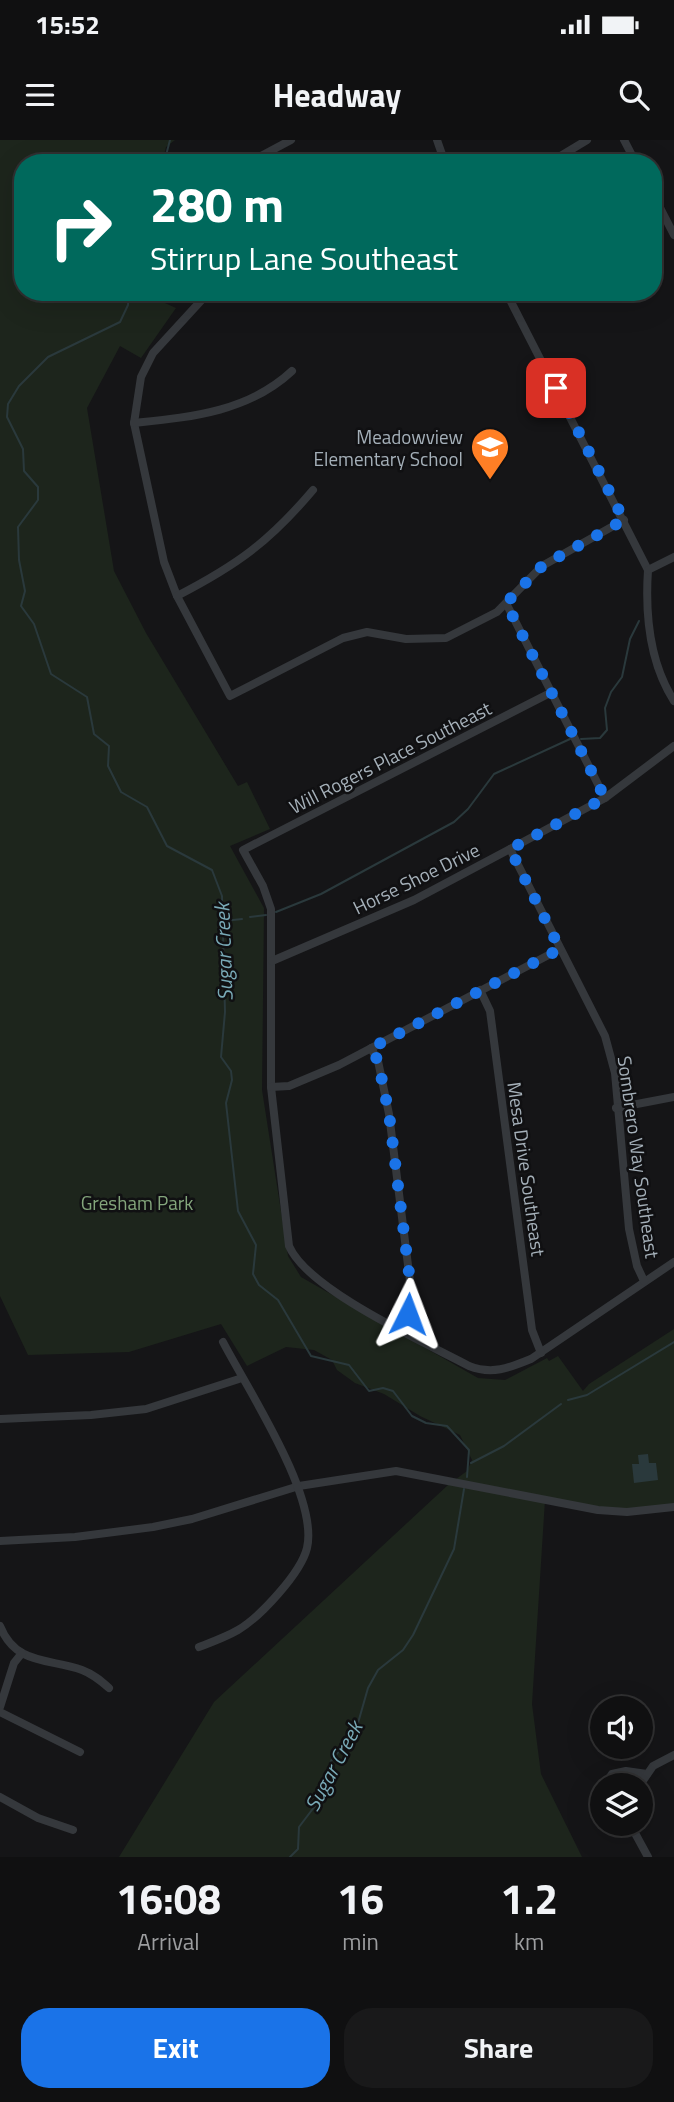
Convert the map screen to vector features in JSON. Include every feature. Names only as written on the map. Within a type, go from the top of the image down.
[{"type":"street","points":[[265,154],[292,140]]},
{"type":"street","points":[[563,154],[587,140]]},
{"type":"street","points":[[662,212],[674,235]]},
{"type":"street","points":[[201,301],[153,353],[141,377],[134,423],[159,541],[177,596],[230,696],[343,638],[367,632],[406,639],[446,638],[497,612],[542,566],[624,520]]},
{"type":"street","points":[[511,301],[648,570],[646,599],[653,653],[674,701]]},
{"type":"street","points":[[134,423],[209,415],[244,402],[279,383],[292,371]]},
{"type":"street","points":[[177,596],[226,571],[268,540],[313,490]]},
{"type":"street","points":[[648,570],[674,556]]},
{"type":"street","points":[[506,603],[605,798]]},
{"type":"street","name":"Will Rogers Place Southeast","points":[[272,961],[271,909],[263,886],[243,850],[552,692]]},
{"type":"street","name":"Horse Shoe Drive","points":[[272,961],[414,900],[510,849],[605,798],[674,747]]},
{"type":"street","name":"Sombrero Way Southeast","points":[[510,849],[605,1036],[615,1073],[616,1108],[629,1229],[637,1266],[644,1281]]},
{"type":"street","points":[[271,1087],[289,1086],[304,1080],[560,949]]},
{"type":"street","points":[[272,961],[271,1087],[285,1218],[295,1260],[319,1281],[397,1328],[480,1370],[510,1368],[541,1353],[674,1262]]},
{"type":"street","name":"Mesa Drive Southeast","points":[[480,990],[490,1011],[532,1330],[541,1353]]},
{"type":"street","points":[[371,1048],[381,1070],[389,1114],[411,1289],[408,1314],[397,1328]]},
{"type":"street","points":[[616,1108],[674,1097]]},
{"type":"street","points":[[199,1647],[239,1629],[283,1588],[307,1549],[307,1520],[299,1486],[223,1342]]},
{"type":"street","points":[[0,1419],[91,1415],[146,1409],[242,1378]]},
{"type":"street","points":[[0,1541],[75,1537],[153,1527],[192,1519],[299,1486],[396,1471],[598,1510],[627,1512],[674,1507]]},
{"type":"street","points":[[0,1626],[22,1653],[53,1665],[83,1670],[109,1688]]},
{"type":"street","points":[[22,1653],[15,1664],[0,1709],[80,1752]]},
{"type":"street","points":[[648,1773],[674,1755]]},
{"type":"street","points":[[615,1773],[638,1773]]},
{"type":"street","points":[[0,1797],[38,1818],[73,1830]]},
{"type":"street","points":[[637,1836],[648,1857]]},
{"type":"green space","name":"Gresham Park","points":[[0,140],[175,140],[166,147],[164,154],[14,154],[14,301],[160,301],[176,308],[141,358],[120,346],[87,408],[114,571],[146,633],[238,786],[247,782],[270,829],[230,846],[264,908],[262,1090],[288,1256],[301,1277],[478,1378],[505,1380],[547,1358],[549,1361],[558,1356],[583,1391],[589,1384],[674,1329],[674,1507],[615,1513],[545,1500],[532,1704],[541,1774],[582,1857],[119,1857],[214,1702],[448,1485],[467,1471],[472,1460],[460,1435],[420,1416],[384,1394],[355,1383],[337,1370],[332,1360],[314,1350],[286,1347],[247,1366],[221,1324],[129,1352],[28,1355],[0,1296]]},
{"type":"shaded area","points":[[648,1454],[649,1463],[656,1463],[658,1480],[634,1483],[632,1464],[639,1464],[638,1455]]},
{"type":"waterway","name":"Sugar Creek","points":[[166,154],[170,140]]},
{"type":"waterway","name":"Sugar Creek","points":[[128,301],[120,322],[48,357],[19,386],[8,404],[7,417],[23,449],[24,471],[38,487],[38,500],[18,527],[19,560],[25,591],[21,606],[34,624],[51,674],[87,697],[94,734],[109,746],[108,766],[121,792],[147,807],[167,846],[212,870],[222,896],[225,1012],[221,1057],[231,1071],[232,1080],[226,1103],[238,1211],[256,1245],[253,1274],[259,1285],[278,1300],[311,1356],[349,1365],[369,1391],[383,1388],[393,1391],[412,1416],[426,1423],[447,1426],[469,1450],[467,1477]]},
{"type":"waterway","points":[[581,739],[600,738],[607,730],[605,708],[611,692],[622,677],[630,639],[639,621]]},
{"type":"waterway","points":[[276,912],[321,894],[454,822],[468,809],[494,774],[570,739]]},
{"type":"waterway","points":[[250,917],[266,915]]},
{"type":"waterway","points":[[224,921],[242,919]]},
{"type":"waterway","points":[[568,1400],[587,1395],[674,1342]]},
{"type":"waterway","points":[[471,1463],[504,1446],[561,1404]]},
{"type":"waterway","name":"Sugar Creek","points":[[290,1857],[298,1849],[299,1827],[324,1794],[331,1761],[356,1730],[368,1688],[378,1670],[403,1650],[413,1635],[454,1549],[464,1489]]},
{"type":"place","name":"Meadowview Elementary School","points":[[490,481]]},
{"type":"route","points":[[408,1314],[411,1289],[389,1114],[383,1079],[371,1048],[560,949],[510,849],[605,798],[506,603],[528,577],[542,566],[573,546],[624,520],[556,388]]}]
